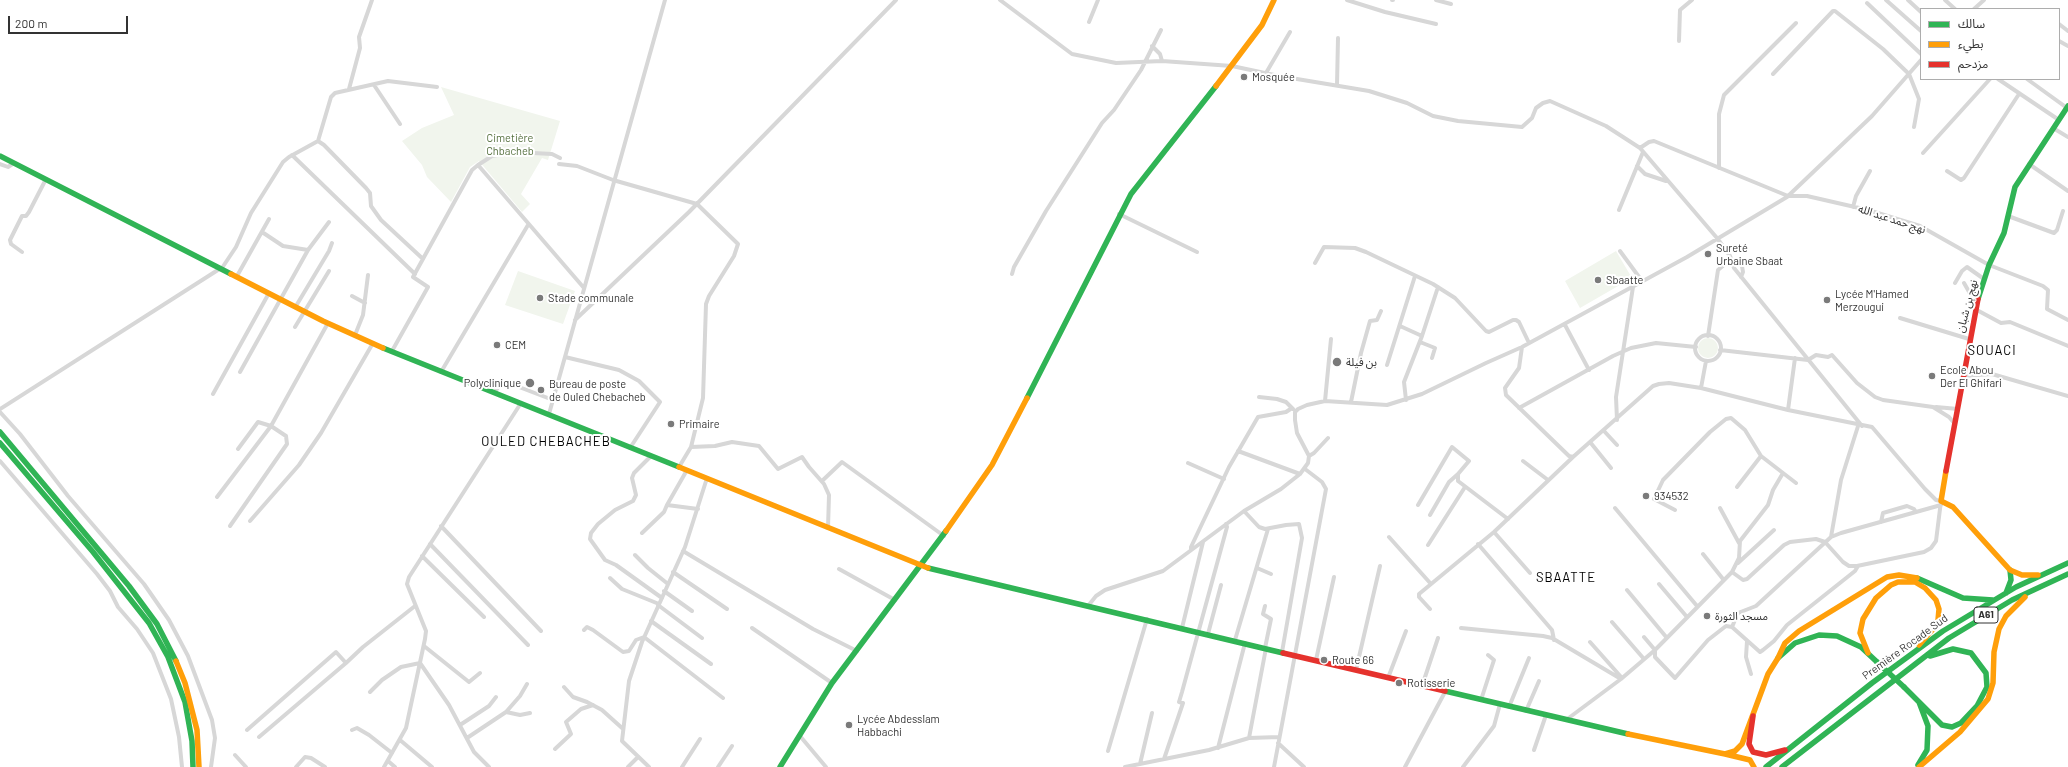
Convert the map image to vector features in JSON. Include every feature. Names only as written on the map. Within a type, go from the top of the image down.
[{"type":"main road","points":[[780,767],[832,683],[944,536],[995,461],[1119,214],[1135,188],[1259,31],[1274,0]]},
{"type":"main road","name":"نهج بن شبان","points":[[1941,503],[1969,339],[1976,306],[1984,279],[2004,233],[2015,187],[2067,107]]},
{"type":"main road","points":[[0,156],[328,323],[440,372],[522,403],[921,566],[1056,596],[1088,606],[1148,619],[1526,711],[1750,760],[1754,767]]},
{"type":"main road","points":[[0,432],[129,586],[157,624],[173,653],[185,683],[197,730],[199,767]]},
{"type":"main road","points":[[0,443],[121,586],[155,633],[168,657],[185,702],[192,741],[192,767]]},
{"type":"main road","points":[[1941,503],[1953,507],[2010,570],[2028,576],[2040,575]]},
{"type":"main road","name":"Première Rocade Sud","points":[[1766,767],[1913,653],[1993,600],[2040,575],[2068,563]]},
{"type":"main road","points":[[2006,593],[2011,580],[2010,570]]},
{"type":"main road","name":"Première Rocade Sud","points":[[1782,767],[1910,667],[1955,634],[2012,600],[2068,574]]},
{"type":"main road","points":[[1725,754],[1735,751],[1742,744],[1768,674],[1786,643],[1799,631],[1887,577],[1899,575],[1912,576],[1963,598],[1993,600]]},
{"type":"main road","points":[[1868,653],[1860,633],[1863,619],[1868,609],[1876,598],[1891,585],[1908,581],[1925,588],[1932,594],[1939,609],[1938,620],[1934,628],[1913,653]]},
{"type":"main road","points":[[1918,767],[1960,732],[1982,708],[1988,699],[1992,688],[1994,652],[1999,629],[2011,611],[2030,592]]},
{"type":"main road","points":[[1778,658],[1796,643],[1819,635],[1837,636],[1845,639],[1861,647],[1868,653],[1942,724],[1952,726],[1957,725],[1977,706],[1987,687],[1986,673],[1983,667],[1971,653],[1954,648],[1939,652],[1910,667]]},
{"type":"main road","points":[[1918,767],[1927,750],[1929,734],[1927,722],[1919,702]]},
{"type":"main road","points":[[1753,716],[1749,744],[1753,752],[1766,755],[1789,749]]},
{"type":"main road","points":[[1789,767],[1795,757]]},
{"type":"street","points":[[349,89],[360,48],[359,37],[372,0]]},
{"type":"street","points":[[549,414],[664,0]]},
{"type":"street","points":[[575,320],[697,204],[896,0]]},
{"type":"street","points":[[1000,0],[1072,54],[1116,62],[1162,61],[1232,66],[1337,85],[1386,96],[1407,103],[1434,116],[1458,121],[1522,127],[1532,118],[1536,108],[1543,103],[1550,101],[1606,126],[1640,148],[1666,181],[1717,238],[1731,259],[1734,268],[1860,424]]},
{"type":"street","points":[[1088,22],[1098,0]]},
{"type":"street","points":[[1347,0],[1385,12],[1436,24]]},
{"type":"street","points":[[1436,0],[1451,4]]},
{"type":"street","points":[[1680,41],[1680,10],[1692,0]]},
{"type":"street","points":[[1886,0],[1920,31]]},
{"type":"street","points":[[1908,0],[1920,11]]},
{"type":"street","points":[[1945,0],[1954,8]]},
{"type":"street","points":[[1975,8],[1983,0]]},
{"type":"street","points":[[1866,3],[1920,53]]},
{"type":"street","points":[[1773,74],[1835,11],[1883,49],[1909,74],[1919,99],[1914,127]]},
{"type":"street","points":[[1718,168],[1719,114],[1724,94],[1796,23]]},
{"type":"street","points":[[2060,25],[2068,31]]},
{"type":"street","points":[[1012,274],[1014,267],[1046,211],[1102,123],[1114,110],[1141,70],[1152,46],[1162,30]]},
{"type":"street","points":[[1266,73],[1290,32]]},
{"type":"street","points":[[1337,85],[1338,38]]},
{"type":"street","points":[[1152,46],[1160,54],[1162,61]]},
{"type":"street","points":[[1295,412],[1307,405],[1325,401],[1387,405],[1422,394],[1486,363],[1522,348],[1687,257],[1787,197],[1872,116],[1920,61]]},
{"type":"street","points":[[1923,153],[1989,80]]},
{"type":"street","points":[[1999,80],[2059,120]]},
{"type":"street","points":[[2028,80],[2067,107]]},
{"type":"street","points":[[211,767],[215,738],[212,720],[191,662],[169,620],[144,584],[68,496],[24,438],[0,410],[222,268],[236,247],[251,213],[283,162],[292,155],[318,141],[331,97],[335,93],[388,81],[437,87]]},
{"type":"street","points":[[374,85],[400,124]]},
{"type":"street","points":[[1947,171],[1961,180],[1964,178],[2019,94]]},
{"type":"street","points":[[2053,128],[2068,138]]},
{"type":"street","points":[[318,141],[324,145],[370,193],[371,206],[381,220],[423,258]]},
{"type":"street","points":[[1640,148],[1649,142],[1654,142],[1787,197]]},
{"type":"street","points":[[392,351],[428,287],[413,277],[472,170],[492,156],[515,152],[552,154],[560,158]]},
{"type":"street","points":[[1619,210],[1643,152]]},
{"type":"street","points":[[292,155],[415,274]]},
{"type":"street","points":[[0,164],[8,167],[14,163]]},
{"type":"street","points":[[559,164],[577,166],[614,180],[697,204],[738,244],[734,256],[709,296],[706,304],[703,398],[691,447],[679,467]]},
{"type":"street","points":[[2029,164],[2068,190]]},
{"type":"street","points":[[478,165],[528,225],[584,288]]},
{"type":"street","points":[[1637,166],[1645,174],[1666,181]]},
{"type":"street","points":[[1853,207],[1856,196],[1870,171]]},
{"type":"street","points":[[22,252],[11,244],[12,235],[22,216],[26,216],[29,212],[46,179]]},
{"type":"street","name":"نهج حمد عبد الله","points":[[1787,197],[1791,195],[1807,196],[1920,226],[1989,265],[2048,290],[2047,309],[2068,320]]},
{"type":"street","points":[[2008,216],[2054,233],[2057,230],[2063,211]]},
{"type":"street","points":[[1119,214],[1197,252]]},
{"type":"street","points":[[237,276],[269,219]]},
{"type":"street","points":[[240,372],[308,250],[329,222]]},
{"type":"street","points":[[440,372],[528,225]]},
{"type":"street","points":[[262,232],[283,246],[308,250]]},
{"type":"street","points":[[296,306],[332,242]]},
{"type":"street","points":[[1315,263],[1324,247],[1354,248],[1438,287],[1455,298],[1486,331],[1489,332],[1512,320],[1516,320],[1519,322],[1529,343]]},
{"type":"street","points":[[1620,251],[1642,281]]},
{"type":"street","points":[[1731,259],[1742,266],[1741,277]]},
{"type":"street","points":[[1708,336],[1718,270],[1731,259]]},
{"type":"street","points":[[1955,283],[1962,271],[1967,267],[1984,279]]},
{"type":"street","points":[[295,327],[329,271]]},
{"type":"street","points":[[355,335],[364,315],[368,275]]},
{"type":"street","points":[[1387,365],[1415,276]]},
{"type":"street","points":[[1964,283],[1976,306],[2001,324],[2010,322],[2068,346]]},
{"type":"street","points":[[1406,400],[1404,382],[1420,342],[1438,287]]},
{"type":"street","points":[[1617,420],[1616,397],[1633,287]]},
{"type":"street","points":[[213,394],[269,293]]},
{"type":"street","points":[[352,296],[366,303]]},
{"type":"street","points":[[1351,402],[1361,353],[1370,321],[1377,320],[1381,311]]},
{"type":"street","points":[[1900,318],[1969,339]]},
{"type":"street","points":[[217,497],[271,426],[328,323]]},
{"type":"street","points":[[1564,325],[1589,370]]},
{"type":"street","points":[[1400,326],[1422,336]]},
{"type":"street","points":[[1708,336],[1716,339],[1720,350],[1716,358],[1706,361],[1697,354],[1696,347],[1700,338],[1708,336]]},
{"type":"street","points":[[1325,401],[1331,339]]},
{"type":"street","points":[[1420,342],[1435,348],[1432,358]]},
{"type":"street","points":[[250,521],[299,465],[321,433],[373,343]]},
{"type":"street","points":[[1519,408],[1624,351],[1656,343],[1696,347]]},
{"type":"street","points":[[1522,348],[1519,368],[1505,388],[1506,395],[1569,456],[1573,457]]},
{"type":"street","points":[[1720,350],[1808,360],[1816,355],[1828,357],[1832,355],[1857,383],[1875,397],[1883,400],[1958,409]]},
{"type":"street","points":[[565,357],[619,370],[639,381],[660,402],[630,448]]},
{"type":"street","points":[[1788,410],[1795,358]]},
{"type":"street","points":[[1701,388],[1706,361]]},
{"type":"street","points":[[1963,376],[1992,374],[2068,396]]},
{"type":"street","points":[[494,393],[502,382],[506,382],[553,400]]},
{"type":"street","points":[[1430,609],[1418,595],[1494,532],[1573,457],[1617,420],[1649,390],[1659,384],[1701,388],[1788,410],[1872,427],[1925,489],[1941,503]]},
{"type":"street","points":[[1260,397],[1277,399],[1286,402],[1292,408],[1295,412],[1297,433],[1309,456]]},
{"type":"street","points":[[384,767],[406,728],[426,631],[407,584],[409,577],[522,403]]},
{"type":"street","points":[[1934,407],[1949,417],[1955,424]]},
{"type":"street","points":[[1191,550],[1191,547],[1238,451],[1258,417],[1286,412],[1292,408]]},
{"type":"street","points":[[1675,510],[1654,500],[1663,480],[1710,432],[1726,419],[1731,418],[1741,425],[1761,456],[1796,483]]},
{"type":"street","points":[[230,526],[287,444],[286,436],[271,426],[258,422],[238,449]]},
{"type":"street","points":[[1831,537],[1841,480],[1860,424]]},
{"type":"street","points":[[1604,431],[1617,445]]},
{"type":"street","points":[[1088,606],[1096,596],[1105,590],[1156,574],[1203,542],[1244,511],[1281,488],[1305,469],[1309,456],[1314,453],[1328,438]]},
{"type":"street","points":[[691,447],[715,446],[732,442],[759,446],[778,469],[802,457],[822,481],[829,495],[828,528]]},
{"type":"street","points":[[1590,442],[1611,468]]},
{"type":"street","points":[[1418,505],[1452,447],[1469,461],[1449,482],[1430,515]]},
{"type":"street","points":[[1238,451],[1300,474]]},
{"type":"street","points":[[651,456],[634,473],[632,478],[636,495],[633,501],[615,510],[598,524],[591,533],[590,539],[606,560],[616,565],[662,598]]},
{"type":"street","points":[[1737,487],[1761,456]]},
{"type":"street","points":[[0,461],[97,574],[110,591],[118,607],[137,628],[153,653],[172,706],[179,737],[182,767]]},
{"type":"street","points":[[1523,461],[1548,480]]},
{"type":"street","points":[[822,481],[839,463],[842,462],[944,536]]},
{"type":"street","points":[[1188,463],[1224,479]]},
{"type":"street","points":[[1274,767],[1294,655],[1320,530],[1326,489],[1322,482],[1305,469]]},
{"type":"street","points":[[642,533],[664,512],[687,470]]},
{"type":"street","points":[[1739,542],[1768,505],[1773,490],[1783,473]]},
{"type":"street","points":[[1458,474],[1458,482],[1508,519]]},
{"type":"street","points":[[649,767],[622,741],[622,728],[629,682],[644,637],[683,551],[707,478]]},
{"type":"street","points":[[1428,545],[1465,487]]},
{"type":"street","points":[[1732,627],[1738,614],[1756,606],[1831,537],[1916,512],[1941,503]]},
{"type":"street","points":[[1732,572],[1743,580],[1747,579],[1780,548],[1790,542],[1816,539],[1825,542],[1843,562],[1849,566],[1858,566],[1924,552],[1931,548],[1936,541],[1941,503]]},
{"type":"street","points":[[667,505],[698,509]]},
{"type":"street","points":[[1881,522],[1883,513],[1907,506],[1914,509],[1916,512]]},
{"type":"street","points":[[1615,508],[1697,606]]},
{"type":"street","points":[[1566,720],[1655,650],[1732,572],[1739,558],[1739,542],[1720,508]]},
{"type":"street","points":[[1244,511],[1259,527],[1269,529],[1286,524],[1299,524],[1302,538],[1282,652]]},
{"type":"street","points":[[1164,759],[1183,703],[1179,702],[1197,631],[1215,572],[1226,524]]},
{"type":"street","points":[[441,526],[541,631]]},
{"type":"street","points":[[1235,640],[1269,529]]},
{"type":"street","points":[[1737,564],[1774,530]]},
{"type":"street","points":[[1494,532],[1530,574]]},
{"type":"street","points":[[1389,537],[1431,584]]},
{"type":"street","points":[[1182,628],[1203,542]]},
{"type":"street","points":[[430,544],[528,646]]},
{"type":"street","points":[[1478,544],[1552,630],[1554,640]]},
{"type":"street","points":[[683,551],[813,629],[856,651]]},
{"type":"street","points":[[1702,554],[1724,579]]},
{"type":"street","points":[[635,555],[668,584]]},
{"type":"street","points":[[422,556],[484,617]]},
{"type":"street","points":[[1356,670],[1380,566]]},
{"type":"street","points":[[1644,638],[1655,650],[1655,657],[1675,678],[1708,640],[1726,626],[1732,627],[1760,652],[1774,641],[1788,625],[1855,571],[1858,566]]},
{"type":"street","points":[[1257,568],[1271,574]]},
{"type":"street","points":[[839,569],[895,600]]},
{"type":"street","points":[[673,572],[727,609]]},
{"type":"street","points":[[1316,660],[1334,577]]},
{"type":"street","points":[[610,578],[622,589],[659,604],[702,638]]},
{"type":"street","points":[[1659,584],[1687,617]]},
{"type":"street","points":[[1208,634],[1221,585]]},
{"type":"street","points":[[1627,590],[1667,638]]},
{"type":"street","points":[[664,592],[692,611]]},
{"type":"street","points":[[259,737],[363,647],[415,606]]},
{"type":"street","points":[[1249,738],[1271,619],[1263,614],[1265,606]]},
{"type":"street","points":[[1108,751],[1148,619]]},
{"type":"street","points":[[651,621],[711,664]]},
{"type":"street","points":[[1612,622],[1644,659]]},
{"type":"street","points":[[584,630],[589,628],[623,652],[631,650],[636,640],[644,637]]},
{"type":"street","points":[[752,628],[832,683]]},
{"type":"street","points":[[1461,628],[1543,636],[1554,640],[1621,678]]},
{"type":"street","points":[[1388,678],[1406,631]]},
{"type":"street","points":[[644,637],[722,698]]},
{"type":"street","points":[[1422,686],[1438,638]]},
{"type":"street","points":[[1747,641],[1746,657],[1750,674]]},
{"type":"street","points":[[1590,642],[1621,678]]},
{"type":"street","points":[[1218,748],[1245,643]]},
{"type":"street","points":[[424,646],[469,682],[480,673]]},
{"type":"street","points":[[248,730],[336,652],[346,663]]},
{"type":"street","points":[[1481,700],[1494,660],[1488,655]]},
{"type":"street","points":[[1509,707],[1529,658]]},
{"type":"street","points":[[370,692],[382,680],[402,668],[420,663]]},
{"type":"street","points":[[420,663],[449,705],[474,752],[489,767]]},
{"type":"street","points":[[1526,711],[1539,681]]},
{"type":"street","points":[[467,738],[506,712],[520,696],[527,684]]},
{"type":"street","points":[[564,687],[574,697],[593,705],[622,728]]},
{"type":"street","points":[[1405,767],[1445,692]]},
{"type":"street","points":[[460,725],[489,706],[496,697]]},
{"type":"street","points":[[1463,767],[1494,726],[1500,704]]},
{"type":"street","points":[[555,749],[571,734],[566,722],[581,709],[593,705]]},
{"type":"street","points":[[506,712],[520,715],[530,713]]},
{"type":"street","points":[[1140,764],[1152,713]]},
{"type":"street","points":[[1534,750],[1546,715]]},
{"type":"street","points":[[352,730],[357,728],[369,735],[392,753]]},
{"type":"street","points":[[800,736],[826,767]]},
{"type":"street","points":[[1125,767],[1218,748],[1249,738],[1279,737]]},
{"type":"street","points":[[682,767],[700,739]]},
{"type":"street","points":[[400,740],[432,767]]},
{"type":"street","points":[[1278,742],[1304,767]]},
{"type":"street","points":[[718,767],[732,746]]},
{"type":"street","points":[[235,755],[246,767]]},
{"type":"street","points":[[296,767],[306,757],[311,758],[325,767]]},
{"type":"street","points":[[628,767],[638,757]]},
{"type":"street","points":[[388,761],[395,767]]},
{"type":"green space","name":"Cimetière Chbacheb","points":[[441,87],[560,121],[548,160],[542,158],[521,194],[530,204],[522,212],[479,161],[470,167],[451,202],[427,177],[422,165],[402,141],[422,128],[454,115]]},
{"type":"green space","name":"Sbaatte","points":[[1616,251],[1632,278],[1580,308],[1565,281]]},
{"type":"green space","name":"Stade communale","points":[[518,271],[575,291],[563,324],[505,305]]},
{"type":"green space","points":[[1708,338],[1715,341],[1718,348],[1715,355],[1708,358],[1701,355],[1698,348],[1701,341]]},
{"type":"traffic: fast","points":[[1027,398],[1131,194],[1216,86]]},
{"type":"traffic: fast","points":[[1978,299],[1989,265],[2004,233],[2015,187],[2068,106]]},
{"type":"traffic: fast","points":[[0,156],[231,274]]},
{"type":"traffic: fast","points":[[383,348],[679,467]]},
{"type":"traffic: fast","points":[[0,432],[129,586],[157,624],[176,661]]},
{"type":"traffic: fast","points":[[0,443],[93,552],[149,623],[168,657],[185,702],[192,741],[193,767]]},
{"type":"traffic: fast","points":[[780,767],[832,683],[946,531]]},
{"type":"traffic: fast","points":[[1766,767],[1872,683],[1943,631],[2016,587],[2068,563]]},
{"type":"traffic: fast","points":[[928,568],[1283,653]]},
{"type":"traffic: fast","points":[[2006,593],[2011,580],[2010,570]]},
{"type":"traffic: fast","points":[[1782,767],[1949,638],[2012,600],[2068,574]]},
{"type":"traffic: fast","points":[[1917,578],[1963,598],[1993,600]]},
{"type":"traffic: fast","points":[[1778,658],[1795,643],[1819,635],[1837,636],[1861,647],[1877,662]]},
{"type":"traffic: fast","points":[[1919,702],[1942,725],[1952,727],[1961,723],[1977,706],[1987,687],[1986,673],[1971,653],[1953,649],[1930,656]]},
{"type":"traffic: fast","points":[[1877,662],[1904,687]]},
{"type":"traffic: fast","points":[[1904,687],[1919,702],[1928,726],[1927,750],[1918,765]]},
{"type":"traffic: fast","points":[[1445,691],[1628,734]]},
{"type":"traffic: slow","points":[[1216,86],[1262,25],[1274,0]]},
{"type":"traffic: slow","points":[[231,274],[323,321],[383,348]]},
{"type":"traffic: slow","points":[[946,531],[992,465],[1027,398]]},
{"type":"traffic: slow","points":[[679,467],[928,568]]},
{"type":"traffic: slow","points":[[1946,471],[1941,501],[1953,507],[2010,570],[2022,575],[2038,575]]},
{"type":"traffic: slow","points":[[1778,658],[1785,643],[1799,631],[1887,577],[1899,575],[1917,578]]},
{"type":"traffic: slow","points":[[1868,653],[1860,633],[1863,619],[1876,598],[1891,585],[1898,582],[1915,582],[1925,588],[1936,600],[1939,609],[1938,620],[1934,628],[1919,645]]},
{"type":"traffic: slow","points":[[1919,767],[1960,732],[1988,699],[1993,683],[1994,652],[1999,629],[2006,616],[2025,597]]},
{"type":"traffic: slow","points":[[1628,734],[1725,754],[1735,751],[1742,744],[1768,674],[1778,658]]},
{"type":"traffic: slow","points":[[176,661],[185,683],[197,730],[199,767]]},
{"type":"traffic: slow","points":[[1725,754],[1750,760],[1754,767]]},
{"type":"traffic: jam","points":[[1946,471],[1978,299]]},
{"type":"traffic: jam","points":[[1283,653],[1445,691]]},
{"type":"traffic: jam","points":[[1753,716],[1749,744],[1753,752],[1766,755],[1785,750]]},
{"type":"place","name":"Mosquée","points":[[1244,77]]},
{"type":"place","name":"Sureté Urbaine Sbaat","points":[[1708,254]]},
{"type":"place","name":"Sbaatte","points":[[1598,280]]},
{"type":"place","name":"Stade communale","points":[[540,298]]},
{"type":"place","name":"Lycée M'Hamed Merzougui","points":[[1827,300]]},
{"type":"place","name":"CEM","points":[[497,345]]},
{"type":"place","name":"بن فيلة","points":[[1337,362]]},
{"type":"place","name":"Ecole Abou Der El Ghifari","points":[[1932,376]]},
{"type":"place","name":"Polyclinique","points":[[530,383]]},
{"type":"place","name":"Bureau de poste de Ouled Chebacheb","points":[[541,390]]},
{"type":"place","name":"Primaire","points":[[671,424]]},
{"type":"place","name":"934532","points":[[1646,496]]},
{"type":"place","name":"مسجد الثورة","points":[[1707,616]]},
{"type":"place","name":"Route 66","points":[[1324,660]]},
{"type":"place","name":"Rotisserie","points":[[1399,683]]},
{"type":"place","name":"Lycée Abdesslam Habbachi","points":[[849,725]]},
{"type":"district","name":"SOUACI","points":[[1992,351]]},
{"type":"district","name":"OULED CHEBACHEB","points":[[546,442]]},
{"type":"district","name":"SBAATTE","points":[[1566,578]]}]
